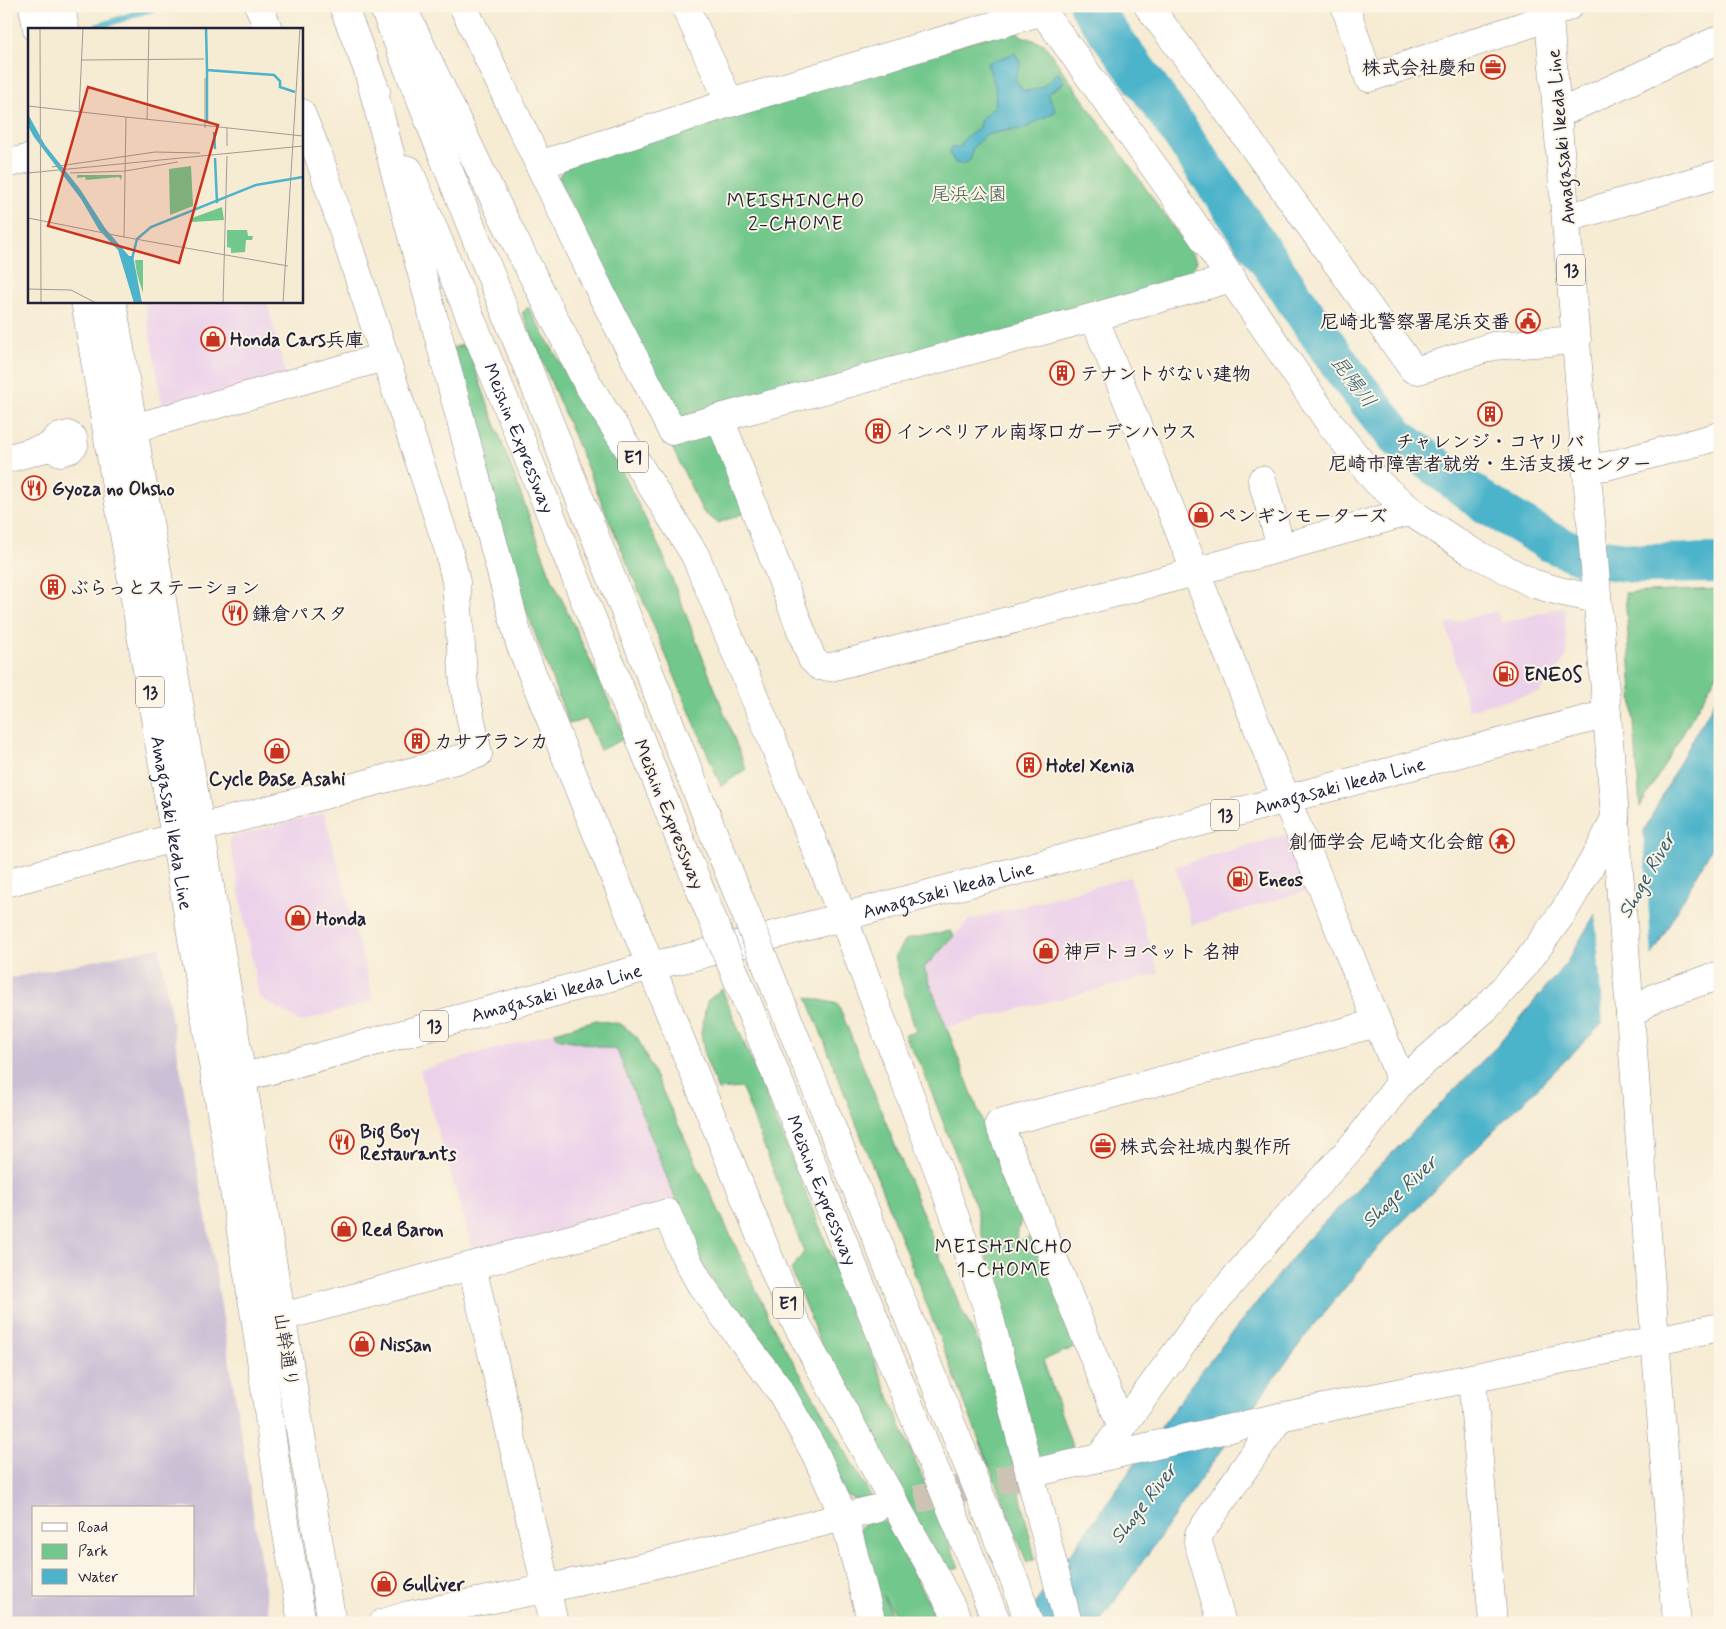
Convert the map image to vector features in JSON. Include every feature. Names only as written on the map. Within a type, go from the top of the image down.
[{"type":"main road","points":[[33,6],[37,28]]},
{"type":"main road","points":[[61,6],[65,28]]},
{"type":"main road","points":[[259,6],[268,28]]},
{"type":"main road","name":"Meishin Expressway","points":[[343,6],[369,74],[511,415],[697,882],[997,1623]]},
{"type":"main road","name":"Meishin Expressway","points":[[383,6],[1016,1584],[1029,1623]]},
{"type":"main road","name":"E1","points":[[402,6],[499,209],[587,383],[695,555],[769,732],[843,917],[940,1175],[987,1307],[1068,1623]]},
{"type":"main road","points":[[462,6],[606,303],[672,431],[1232,278]]},
{"type":"main road","points":[[685,6],[730,103]]},
{"type":"main road","points":[[1148,6],[1232,117],[1413,369],[1419,370],[1493,346],[1577,340]]},
{"type":"main road","points":[[1345,6],[1369,78],[1529,24],[1556,9]]},
{"type":"main road","points":[[539,165],[730,103],[1041,9],[1232,278],[1331,425],[1376,480],[1418,517],[1469,550],[1532,583],[1559,591],[1597,592]]},
{"type":"main road","name":"Amagasaki Ikeda Line","points":[[229,1080],[651,966],[843,917],[1607,714],[1558,114],[1556,9]]},
{"type":"main road","points":[[1558,114],[1720,39]]},
{"type":"main road","name":"E1","points":[[369,74],[520,644],[794,1319],[960,1623]]},
{"type":"main road","points":[[200,828],[478,754],[464,686],[456,582],[451,558],[319,157],[302,115]]},
{"type":"main road","points":[[6,164],[28,158]]},
{"type":"main road","points":[[1567,218],[1718,180]]},
{"type":"main road","name":"Amagasaki Ikeda Line","points":[[85,302],[174,838],[229,1080]]},
{"type":"main road","name":"Amagasaki Ikeda Line","points":[[112,302],[200,828],[229,1080]]},
{"type":"main road","points":[[1094,317],[1286,799],[1396,1068],[1400,1083]]},
{"type":"main road","points":[[134,428],[384,357]]},
{"type":"main road","points":[[720,418],[812,658],[819,666],[831,667],[1412,512]]},
{"type":"main road","points":[[1587,468],[1607,466],[1720,436]]},
{"type":"main road","points":[[6,459],[49,447]]},
{"type":"main road","points":[[1262,480],[1281,547]]},
{"type":"main road","points":[[1607,714],[1677,1623]]},
{"type":"main road","points":[[1041,1471],[1099,1458],[1126,1439],[1203,1316],[1280,1225],[1359,1139],[1400,1083],[1486,1007],[1525,965],[1564,911],[1600,849],[1615,818]]},
{"type":"main road","points":[[6,883],[174,838]]},
{"type":"main road","points":[[1630,1011],[1656,997],[1720,975]]},
{"type":"main road","points":[[1126,1439],[999,1124],[1377,1023]]},
{"type":"main road","name":"山幹通り","points":[[229,1080],[282,1317],[332,1623]]},
{"type":"main road","name":"山幹通り","points":[[229,1080],[256,1323],[277,1475],[302,1623]]},
{"type":"main road","points":[[282,1317],[667,1212],[685,1256],[701,1285],[782,1392],[816,1454],[844,1517],[872,1623]]},
{"type":"main road","points":[[472,1266],[554,1623]]},
{"type":"main road","points":[[1126,1439],[1272,1419],[1720,1327]]},
{"type":"main road","points":[[1472,1378],[1493,1623]]},
{"type":"main road","points":[[1222,1623],[1198,1542],[1199,1534],[1272,1419]]},
{"type":"main road","points":[[382,1623],[409,1616],[468,1614],[545,1589],[755,1540],[875,1509]]},
{"type":"shaded area","name":"Honda Cars兵庫","points":[[144,302],[267,302],[286,376],[163,407]]},
{"type":"shaded area","name":"ENEOS","points":[[1565,607],[1567,656],[1539,692],[1468,710],[1446,624],[1496,611],[1502,623]]},
{"type":"shaded area","name":"Honda","points":[[324,813],[374,1001],[300,1022],[259,997],[229,838]]},
{"type":"shaded area","name":"Eneos","points":[[1286,835],[1306,891],[1192,925],[1175,866]]},
{"type":"shaded area","name":"神戸トヨペット 名神","points":[[1130,877],[1159,974],[947,1027],[924,967],[969,920]]},
{"type":"shaded area","points":[[159,947],[218,1286],[270,1620],[268,1623],[6,1623],[6,979]]},
{"type":"shaded area","points":[[555,1032],[557,1038],[617,1050],[675,1198],[474,1254],[420,1070]]},
{"type":"green space","name":"尾浜公園","points":[[1014,29],[1022,36],[1044,44],[1197,261],[1189,276],[1191,283],[674,419],[558,178],[567,164]]},
{"type":"green space","points":[[528,307],[616,459],[662,553],[746,769],[721,786],[522,313]]},
{"type":"green space","points":[[466,344],[550,574],[626,738],[600,750],[587,719],[569,724],[522,599],[449,349]]},
{"type":"green space","points":[[706,431],[717,436],[747,512],[718,523],[703,512],[668,439]]},
{"type":"green space","points":[[1720,589],[1720,669],[1640,807],[1625,593]]},
{"type":"green space","points":[[951,931],[954,936],[924,968],[1008,1189],[1021,1208],[1021,1220],[1015,1242],[1035,1236],[1077,1346],[1043,1360],[1074,1452],[1039,1460],[993,1287],[976,1207],[923,1070],[904,1035],[916,1032],[895,956],[907,939]]},
{"type":"green space","points":[[722,989],[959,1567],[946,1572],[834,1377],[791,1270],[804,1252],[742,1088],[718,1090],[705,1057],[701,1033],[707,1001]]},
{"type":"green space","points":[[807,997],[838,1004],[959,1304],[992,1370],[1035,1559],[1027,1563]]},
{"type":"green space","points":[[596,1020],[621,1024],[637,1037],[775,1330],[874,1501],[860,1501],[842,1494],[787,1376],[720,1294],[697,1254],[617,1050],[557,1038],[555,1032]]},
{"type":"green space","points":[[885,1518],[939,1623],[901,1623],[883,1596],[896,1623],[881,1623],[856,1532],[864,1524]]},
{"type":"water","points":[[1015,53],[1021,64],[1015,79],[1023,91],[1041,87],[1058,72],[1064,83],[1047,94],[1056,111],[1024,129],[985,135],[973,148],[970,160],[963,164],[955,163],[949,152],[951,147],[959,148],[964,139],[978,129],[981,119],[996,105],[995,85],[987,63]]},
{"type":"water","name":"Shoge River","points":[[1720,692],[1720,833],[1654,952],[1600,1026],[1388,1236],[1310,1330],[1220,1452],[1099,1623],[1021,1623],[1199,1374],[1307,1240],[1498,1045],[1567,962],[1644,831],[1684,754]]},
{"type":"pier","points":[[1643,827],[1652,959],[1603,1025],[1595,909]]},
{"type":"waterway","points":[[97,27],[159,6]]},
{"type":"waterway","name":"昆陽川","points":[[1089,6],[1151,90],[1348,376],[1397,437],[1485,503],[1550,542],[1584,556],[1639,564],[1720,563]]},
{"type":"tunnel","points":[[875,1509],[1041,1471]]},
{"type":"place","name":"株式会社慶和","points":[[1493,67]]},
{"type":"place","name":"尼崎北警察署尾浜交番","points":[[1528,321]]},
{"type":"place","name":"Honda Cars兵庫","points":[[213,339]]},
{"type":"place","name":"テナントがない建物","points":[[1062,373]]},
{"type":"place","name":"チャレンジ・コヤリバ 尼崎市障害者就労・生活支援センター","points":[[1490,414]]},
{"type":"place","name":"インペリアル南塚口ガーデンハウス","points":[[878,431]]},
{"type":"place","name":"Gyoza no Ohsho","points":[[34,488]]},
{"type":"place","name":"ペンギンモーターズ","points":[[1201,515]]},
{"type":"place","name":"ぶらっとステーション","points":[[53,587]]},
{"type":"place","name":"鎌倉パスタ","points":[[235,613]]},
{"type":"place","name":"ENEOS","points":[[1506,674]]},
{"type":"place","name":"カサブランカ","points":[[417,741]]},
{"type":"place","name":"Cycle Base Asahi","points":[[277,751]]},
{"type":"place","name":"Hotel Xenia","points":[[1029,765]]},
{"type":"place","name":"創価学会 尼崎文化会館","points":[[1502,841]]},
{"type":"place","name":"Eneos","points":[[1240,879]]},
{"type":"place","name":"Honda","points":[[298,918]]},
{"type":"place","name":"神戸トヨペット 名神","points":[[1046,951]]},
{"type":"place","name":"Big Boy Restaurants","points":[[342,1142]]},
{"type":"place","name":"株式会社城内製作所","points":[[1103,1146]]},
{"type":"place","name":"Red Baron","points":[[344,1229]]},
{"type":"place","name":"Nissan","points":[[362,1344]]},
{"type":"place","name":"Gulliver","points":[[384,1584]]},
{"type":"district","name":"MEISHINCHO 2-CHOME","points":[[796,212]]},
{"type":"district","name":"MEISHINCHO 1-CHOME","points":[[1004,1258]]}]
